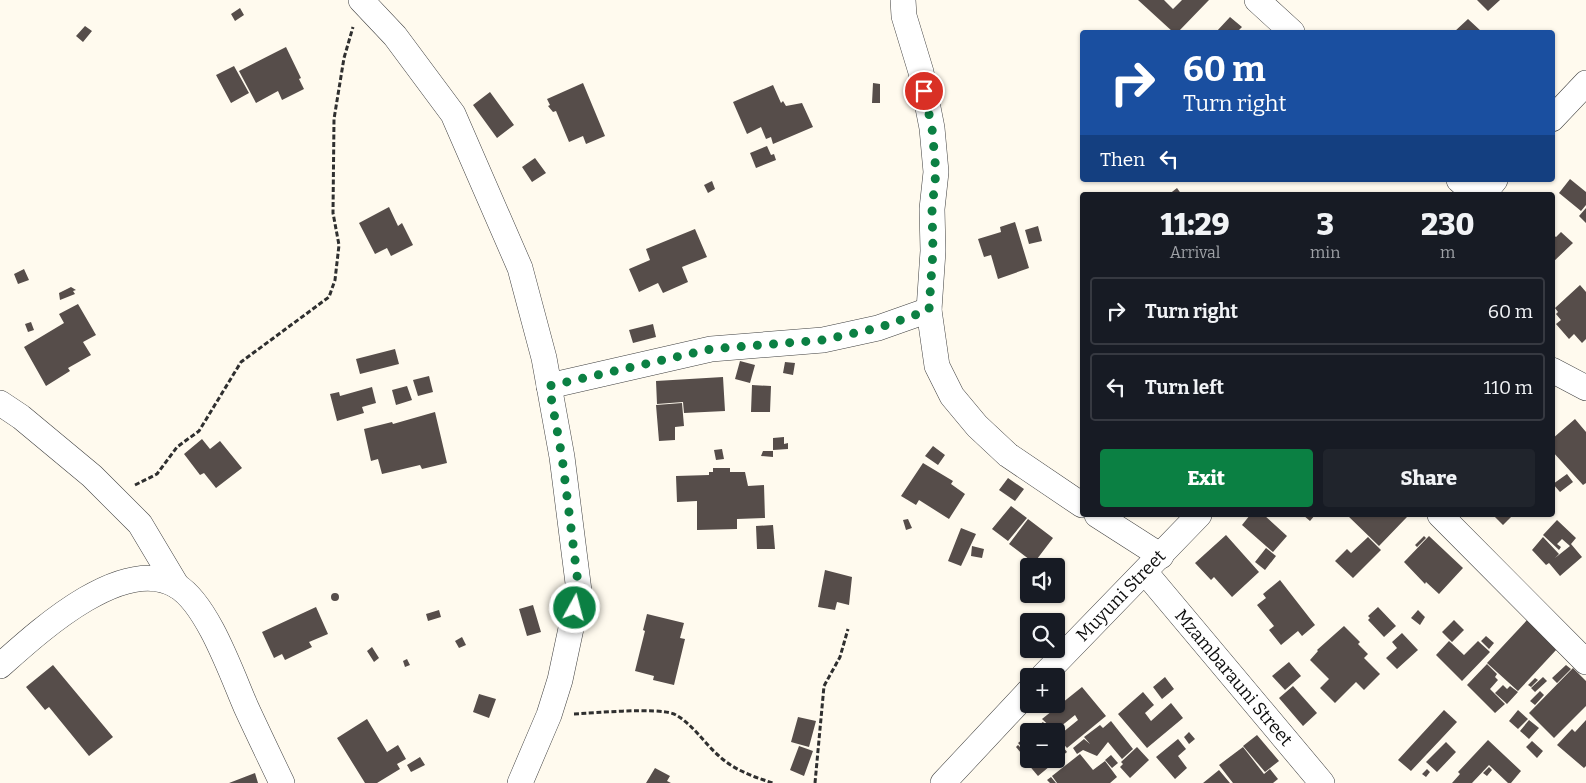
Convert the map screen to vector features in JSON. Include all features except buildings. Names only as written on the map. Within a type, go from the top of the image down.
[{"type":"street","points":[[903,0],[904,16],[921,72],[932,128],[936,172],[932,209],[933,251],[929,310],[937,366],[952,396],[977,426],[1008,455],[1080,504]]},
{"type":"street","points":[[1257,0],[1290,30]]},
{"type":"street","points":[[358,10],[395,36],[453,114],[520,268],[549,386],[562,457],[579,591],[560,680],[549,715],[520,783]]},
{"type":"street","points":[[1555,116],[1586,83]]},
{"type":"street","points":[[1461,182],[1473,192]]},
{"type":"street","points":[[1485,192],[1493,182]]},
{"type":"street","points":[[549,386],[711,349],[823,340],[878,328],[929,310]]},
{"type":"street","points":[[1555,372],[1586,388]]},
{"type":"street","points":[[0,403],[21,417],[92,476],[140,524],[177,586],[193,601],[216,639],[282,783]]},
{"type":"street","name":"Mzambarauni Street","points":[[1099,517],[1153,564],[1322,783]]},
{"type":"street","name":"Muyuni Street","points":[[1051,668],[1197,517]]},
{"type":"street","points":[[1442,517],[1586,662]]},
{"type":"street","points":[[0,666],[72,606],[98,592],[123,582],[149,579],[177,586]]},
{"type":"street","points":[[943,783],[1020,701]]},
{"type":"path","points":[[113,497],[156,474],[177,447],[199,432],[241,362],[329,297],[334,280],[339,245],[333,213],[334,119],[344,58],[358,10]]},
{"type":"path","points":[[815,783],[824,686],[840,657],[848,629]]},
{"type":"path","points":[[549,715],[653,712],[674,714],[698,733],[718,756],[735,768],[773,783]]},
{"type":"route","points":[[575,608],[579,591],[562,457],[549,386],[647,362],[711,349],[823,340],[878,328],[929,310],[933,251],[932,209],[936,172],[932,128],[924,91]]}]
